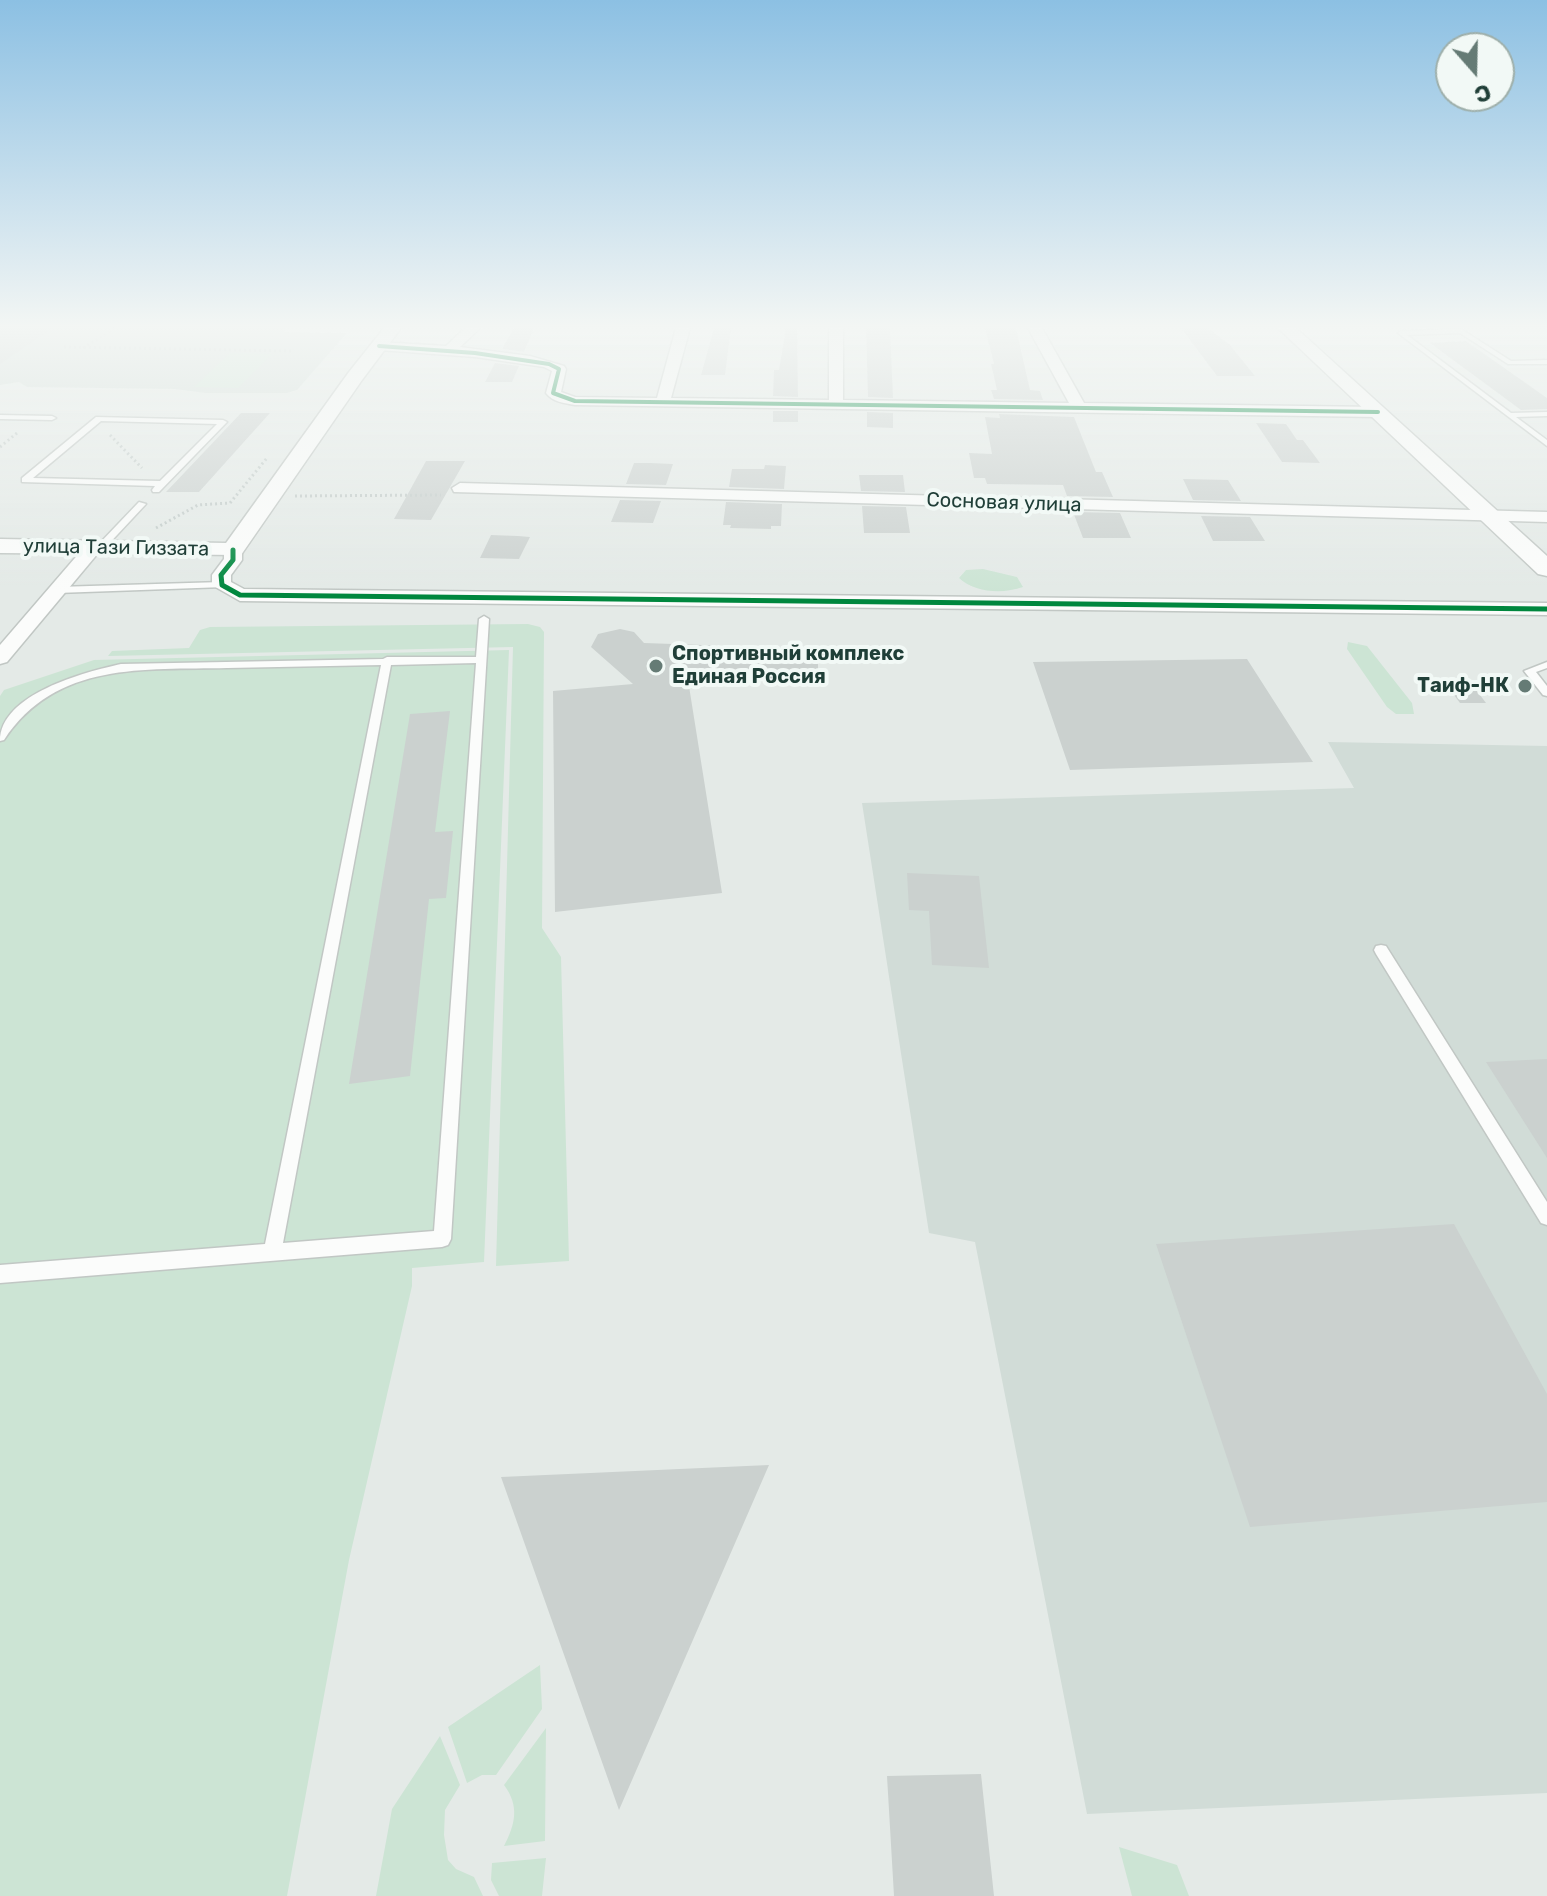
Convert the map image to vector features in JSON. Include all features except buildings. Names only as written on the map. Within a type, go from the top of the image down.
[{"type":"street","points":[[328,416],[233,550],[233,560],[221,575],[222,585],[240,595],[1547,609]]},
{"type":"street","points":[[1383,416],[1547,569]]},
{"type":"street","name":"Сосновая улица","points":[[460,488],[1547,517]]},
{"type":"street","points":[[0,658],[57,590],[102,543]]},
{"type":"street","name":"улица Тази Гиззата","points":[[0,546],[102,543],[233,550]]},
{"type":"lane","points":[[1511,416],[1547,444]]},
{"type":"lane","points":[[0,417],[52,418]]},
{"type":"lane","points":[[96,421],[223,422],[158,486],[25,480],[96,421]]},
{"type":"lane","points":[[102,543],[142,504]]},
{"type":"lane","points":[[57,590],[222,585]]},
{"type":"lane","points":[[0,1274],[442,1239],[484,619]]},
{"type":"lane","points":[[272,1253],[387,660]]},
{"type":"lane","points":[[0,737],[7,724],[24,707],[43,694],[94,673],[121,667],[481,660]]},
{"type":"lane","points":[[1547,665],[1529,671],[1547,693]]},
{"type":"lane","points":[[1381,950],[1547,1217]]},
{"type":"path","points":[[96,421],[158,486]]},
{"type":"path","points":[[230,503],[270,455]]},
{"type":"path","points":[[102,543],[149,532],[198,505],[268,499],[446,495],[460,488]]},
{"type":"shaded area","points":[[1328,742],[1547,746],[1547,1793],[1087,1814],[975,1242],[929,1233],[862,803],[1354,788]]},
{"type":"green space","points":[[983,569],[1017,577],[1023,587],[990,591],[973,587],[959,578],[966,570]]},
{"type":"green space","points":[[528,624],[540,627],[544,632],[542,928],[561,957],[569,1261],[496,1266],[513,647],[108,656],[112,651],[189,648],[200,630],[210,627]]},
{"type":"green space","points":[[1348,642],[1367,646],[1412,703],[1414,714],[1396,714],[1387,707],[1347,649]]},
{"type":"green space","points":[[509,650],[484,1262],[412,1268],[412,1286],[349,1560],[287,1896],[0,1896],[0,696],[4,690],[94,660]]},
{"type":"green space","points":[[540,1665],[542,1709],[496,1775],[482,1775],[467,1783],[448,1727]]},
{"type":"green space","points":[[546,1728],[545,1841],[504,1846],[511,1831],[514,1808],[504,1785]]},
{"type":"green space","points":[[440,1736],[460,1785],[445,1810],[444,1835],[448,1860],[456,1869],[474,1877],[483,1896],[376,1896],[392,1809]]},
{"type":"green space","points":[[1119,1847],[1177,1865],[1189,1896],[1132,1896]]},
{"type":"green space","points":[[546,1858],[542,1896],[499,1896],[491,1880],[492,1863]]},
{"type":"cycle path","points":[[233,550],[233,560],[221,575],[222,585],[240,595],[1547,609]]},
{"type":"place","name":"Спортивный комплекс Единая Россия","points":[[656,666]]},
{"type":"place","name":"Таиф-НК","points":[[1525,686]]}]
